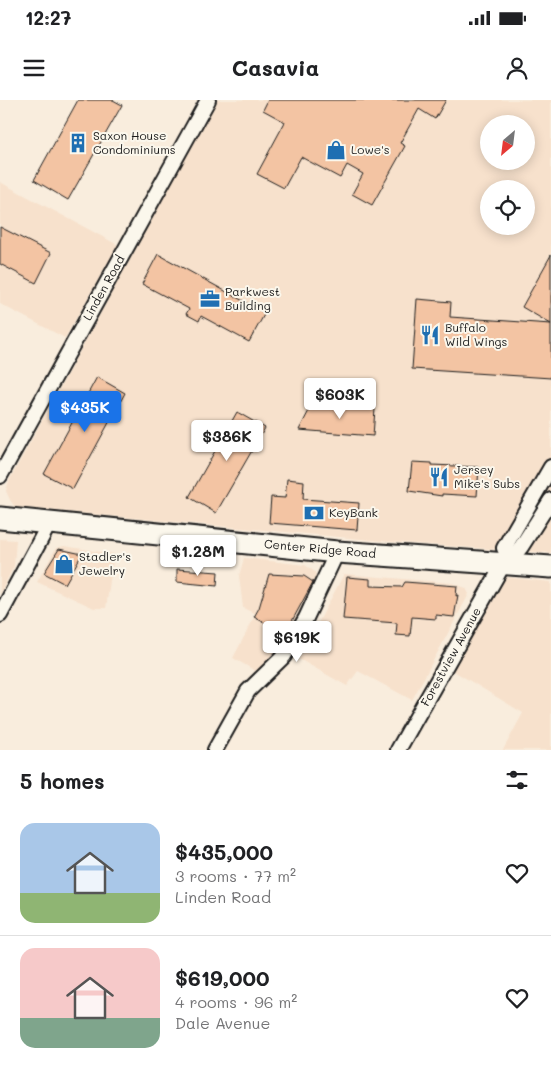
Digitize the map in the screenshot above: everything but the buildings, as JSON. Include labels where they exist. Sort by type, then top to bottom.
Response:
[{"type":"main road","name":"Center Ridge Road","points":[[0,518],[337,552],[505,560],[551,567]]},
{"type":"street","name":"Linden Road","points":[[0,476],[208,100]]},
{"type":"street","points":[[551,467],[504,548],[505,560],[516,554],[551,500]]},
{"type":"street","points":[[0,615],[49,524]]},
{"type":"street","points":[[215,750],[248,691],[284,656],[306,618],[337,552]]},
{"type":"street","name":"Forestview Avenue","points":[[398,750],[505,560]]},
{"type":"shaded area","points":[[217,100],[551,100],[551,553],[403,543],[15,507],[6,491],[9,481]]},
{"type":"shaded area","points":[[0,182],[118,245],[65,338],[0,304]]},
{"type":"shaded area","points":[[0,539],[16,540],[14,566],[0,594]]},
{"type":"shaded area","points":[[64,546],[114,554],[106,608],[94,608],[37,582],[56,548]]},
{"type":"shaded area","points":[[244,558],[305,565],[315,572],[317,580],[287,643],[261,674],[233,658],[256,614],[243,608],[239,576]]},
{"type":"shaded area","points":[[344,574],[452,583],[466,588],[469,594],[412,700],[358,671],[347,686],[299,659]]},
{"type":"shaded area","points":[[504,577],[551,582],[551,750],[503,750],[523,713],[452,670]]},
{"type":"place","name":"Saxon House Condominiums","points":[[78,143]]},
{"type":"place","name":"Lowe's","points":[[336,150]]},
{"type":"place","name":"Parkwest Building","points":[[210,299]]},
{"type":"place","name":"Buffalo Wild Wings","points":[[430,335]]},
{"type":"place","name":"Jersey Mike's Subs","points":[[439,477]]},
{"type":"place","name":"KeyBank","points":[[314,513]]},
{"type":"place","name":"Stadler's Jewelry","points":[[64,564]]}]
